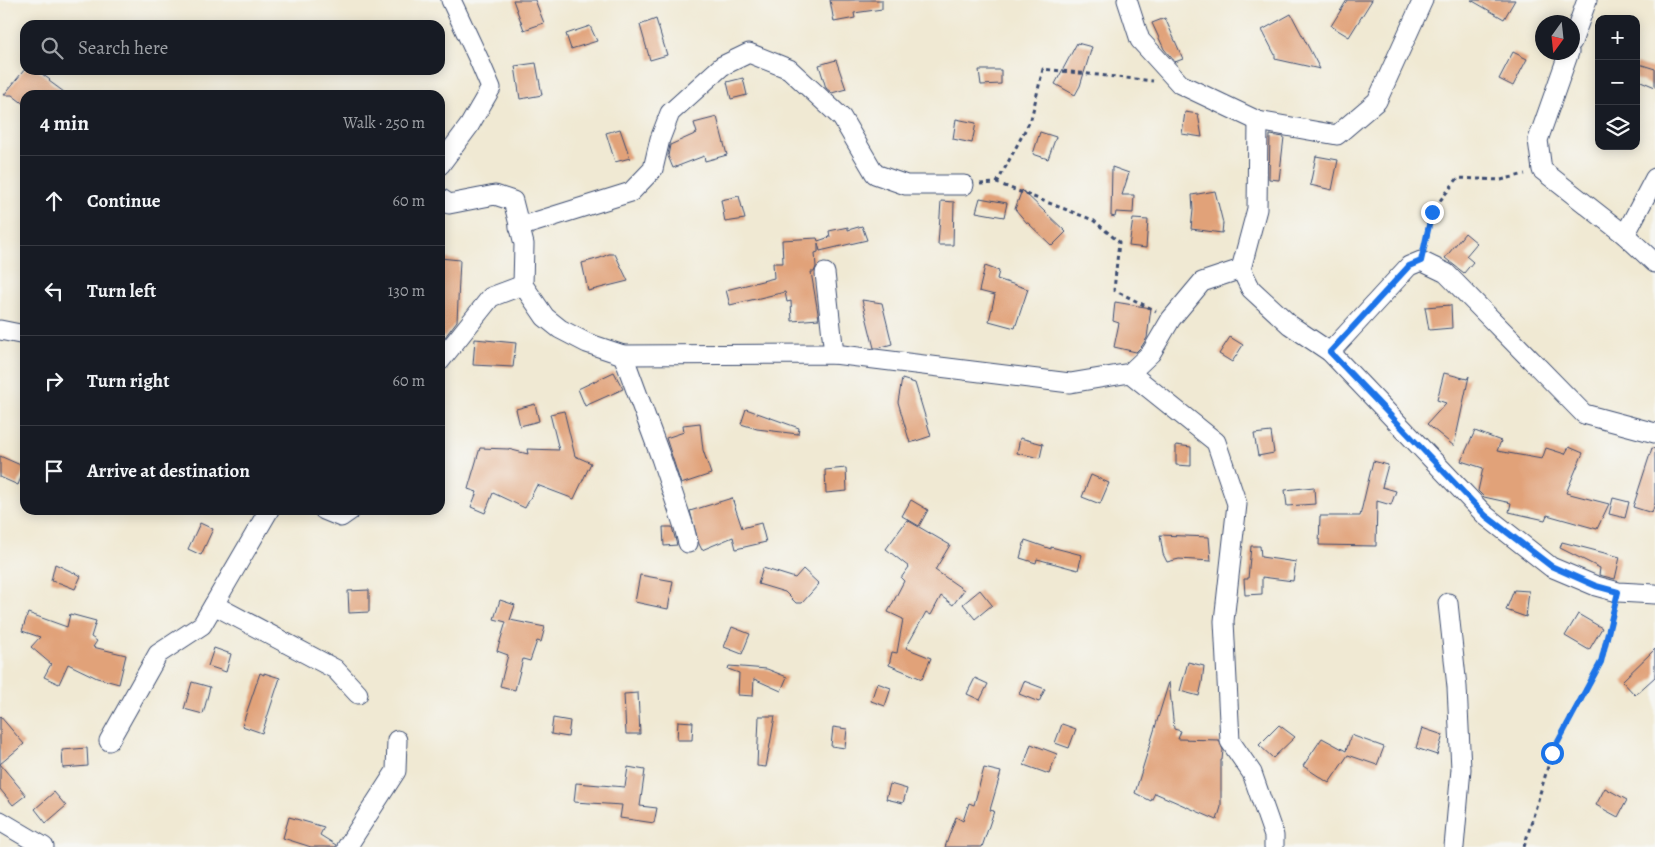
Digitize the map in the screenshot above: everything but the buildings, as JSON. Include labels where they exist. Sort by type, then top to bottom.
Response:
[{"type":"street","points":[[445,156],[469,126],[490,88],[480,60],[451,0]]},
{"type":"street","points":[[1127,0],[1140,40],[1180,84],[1258,121],[1337,135],[1376,101],[1423,0]]},
{"type":"street","points":[[1580,20],[1587,0]]},
{"type":"street","points":[[520,227],[631,192],[654,170],[660,139],[670,113],[722,66],[749,53],[789,69],[842,118],[875,174],[906,185],[964,185]]},
{"type":"street","points":[[1566,60],[1538,140],[1542,170],[1625,235],[1655,263]]},
{"type":"street","points":[[1258,121],[1257,209],[1241,269],[1252,289],[1290,325],[1330,352],[1486,516],[1551,566],[1596,586],[1618,592],[1655,594]]},
{"type":"street","points":[[1625,235],[1655,178]]},
{"type":"street","points":[[445,201],[449,204],[494,195],[513,200],[524,244],[523,285],[545,317],[560,329],[587,343],[623,355],[834,354],[1070,383],[1130,373],[1151,353],[1172,319],[1202,282],[1241,269]]},
{"type":"street","points":[[1330,352],[1409,266],[1421,261],[1446,273],[1584,414],[1655,433]]},
{"type":"street","points":[[825,273],[834,354]]},
{"type":"street","points":[[445,355],[491,297],[523,285]]},
{"type":"street","points":[[0,330],[20,334]]},
{"type":"street","points":[[623,355],[661,458],[688,543]]},
{"type":"street","points":[[1130,373],[1216,442],[1237,504],[1224,621],[1230,740],[1252,773],[1274,836],[1274,847]]},
{"type":"street","points":[[109,741],[158,654],[202,625],[266,515]]},
{"type":"street","points":[[1448,603],[1457,688],[1461,769],[1454,847]]},
{"type":"street","points":[[214,606],[335,669],[358,694]]},
{"type":"street","points":[[347,847],[396,771],[397,740]]},
{"type":"street","points":[[0,821],[44,847]]},
{"type":"path","points":[[1172,319],[1114,290],[1118,242],[1092,220],[998,183],[1032,119],[1043,69],[1180,84]]},
{"type":"path","points":[[1421,261],[1432,212],[1458,178],[1501,180],[1542,170]]},
{"type":"path","points":[[1524,847],[1552,753],[1601,662],[1618,592]]},
{"type":"route","points":[[1432,212],[1421,261],[1409,266],[1330,352],[1486,516],[1551,566],[1596,586],[1618,592],[1601,662],[1552,753]]}]
